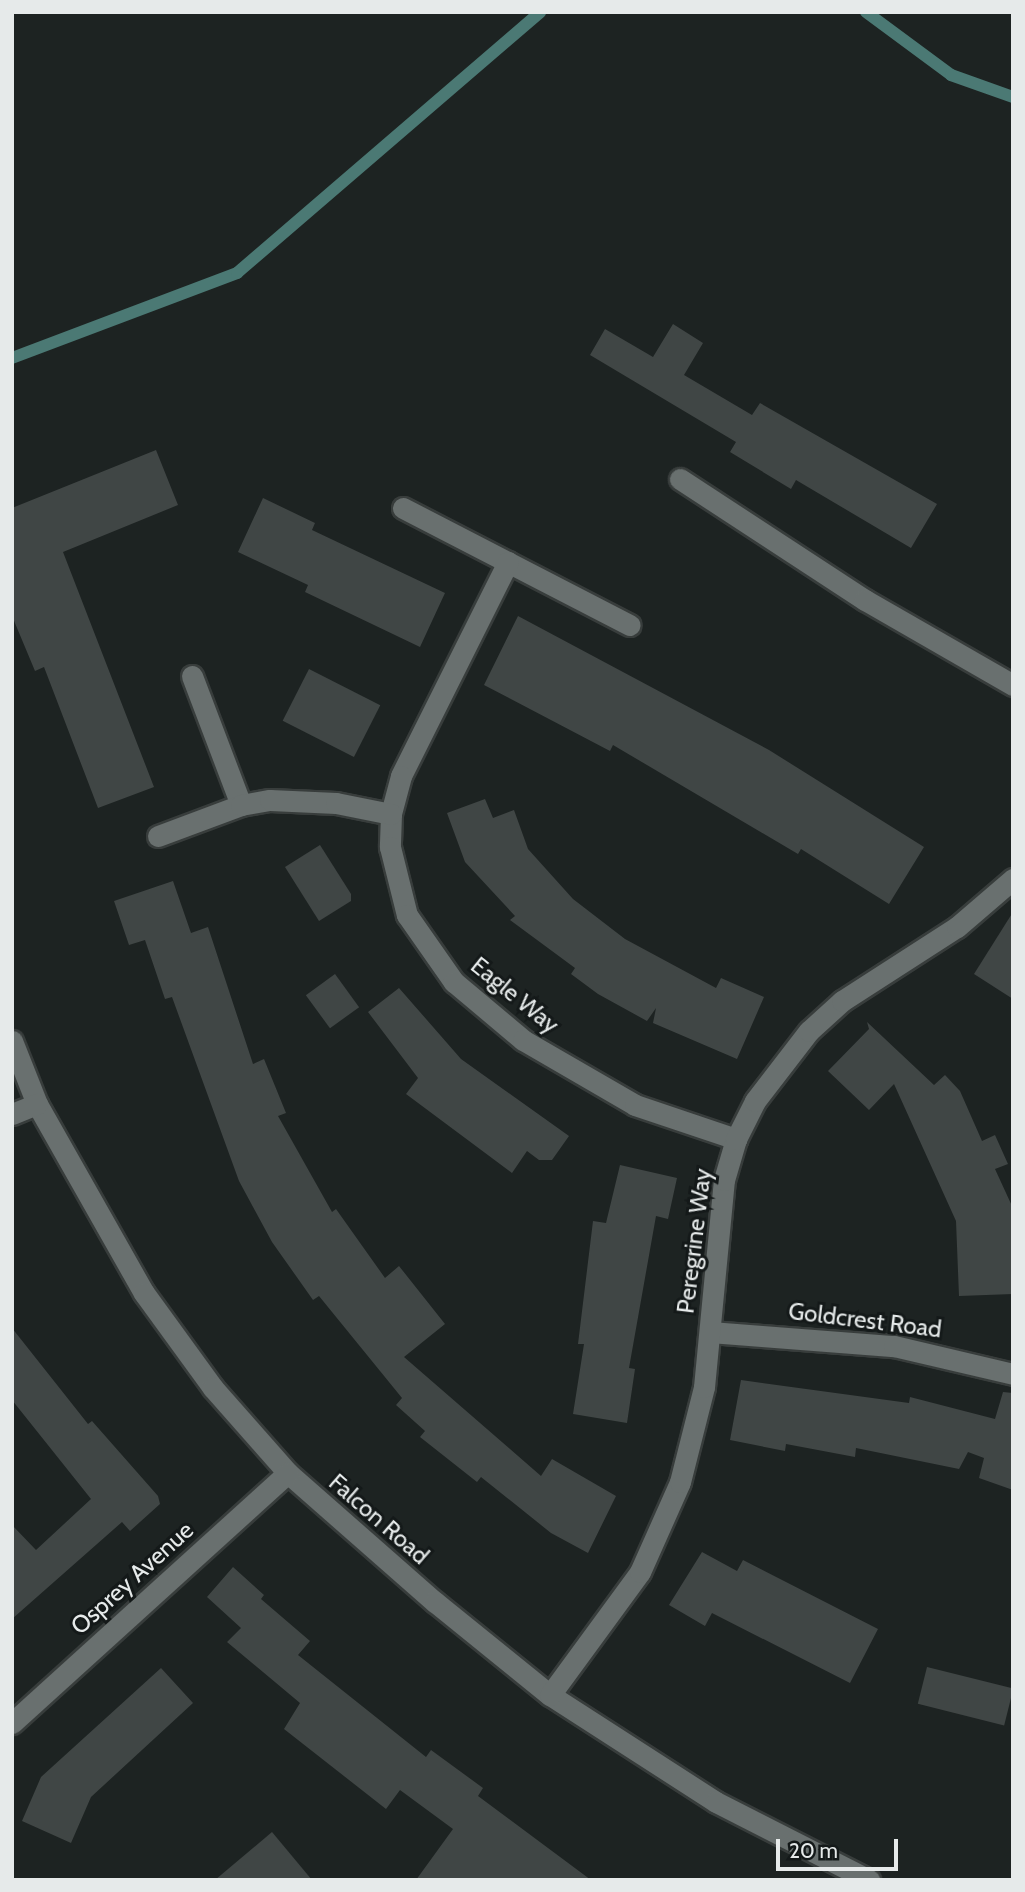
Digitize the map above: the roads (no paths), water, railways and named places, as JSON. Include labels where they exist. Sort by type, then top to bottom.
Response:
[{"type":"street","points":[[681,479],[865,600],[1013,685]]},
{"type":"street","points":[[403,508],[630,625]]},
{"type":"street","points":[[158,836],[241,805],[301,800],[391,814],[418,737],[508,562]]},
{"type":"street","points":[[192,676],[241,805]]},
{"type":"street","name":"Eagle Way","points":[[391,814],[394,880],[407,915],[447,973],[486,1012],[581,1077],[624,1100],[736,1139]]},
{"type":"street","name":"Peregrine Way","points":[[550,1695],[640,1572],[661,1530],[695,1433],[710,1332],[717,1229],[736,1139],[755,1101],[809,1031],[879,974],[957,927],[1013,879]]},
{"type":"street","name":"Falcon Road","points":[[12,1041],[37,1104],[144,1293],[213,1388],[288,1473],[435,1602],[550,1695],[659,1769],[825,1871],[869,1880]]},
{"type":"street","points":[[12,1114],[37,1104]]},
{"type":"street","name":"Goldcrest Road","points":[[710,1332],[894,1346],[1013,1374]]},
{"type":"street","name":"Osprey Avenue","points":[[12,1723],[288,1473]]},
{"type":"waterway","points":[[12,358],[237,273],[540,12]]},
{"type":"waterway","points":[[866,12],[951,75],[1013,97]]}]
